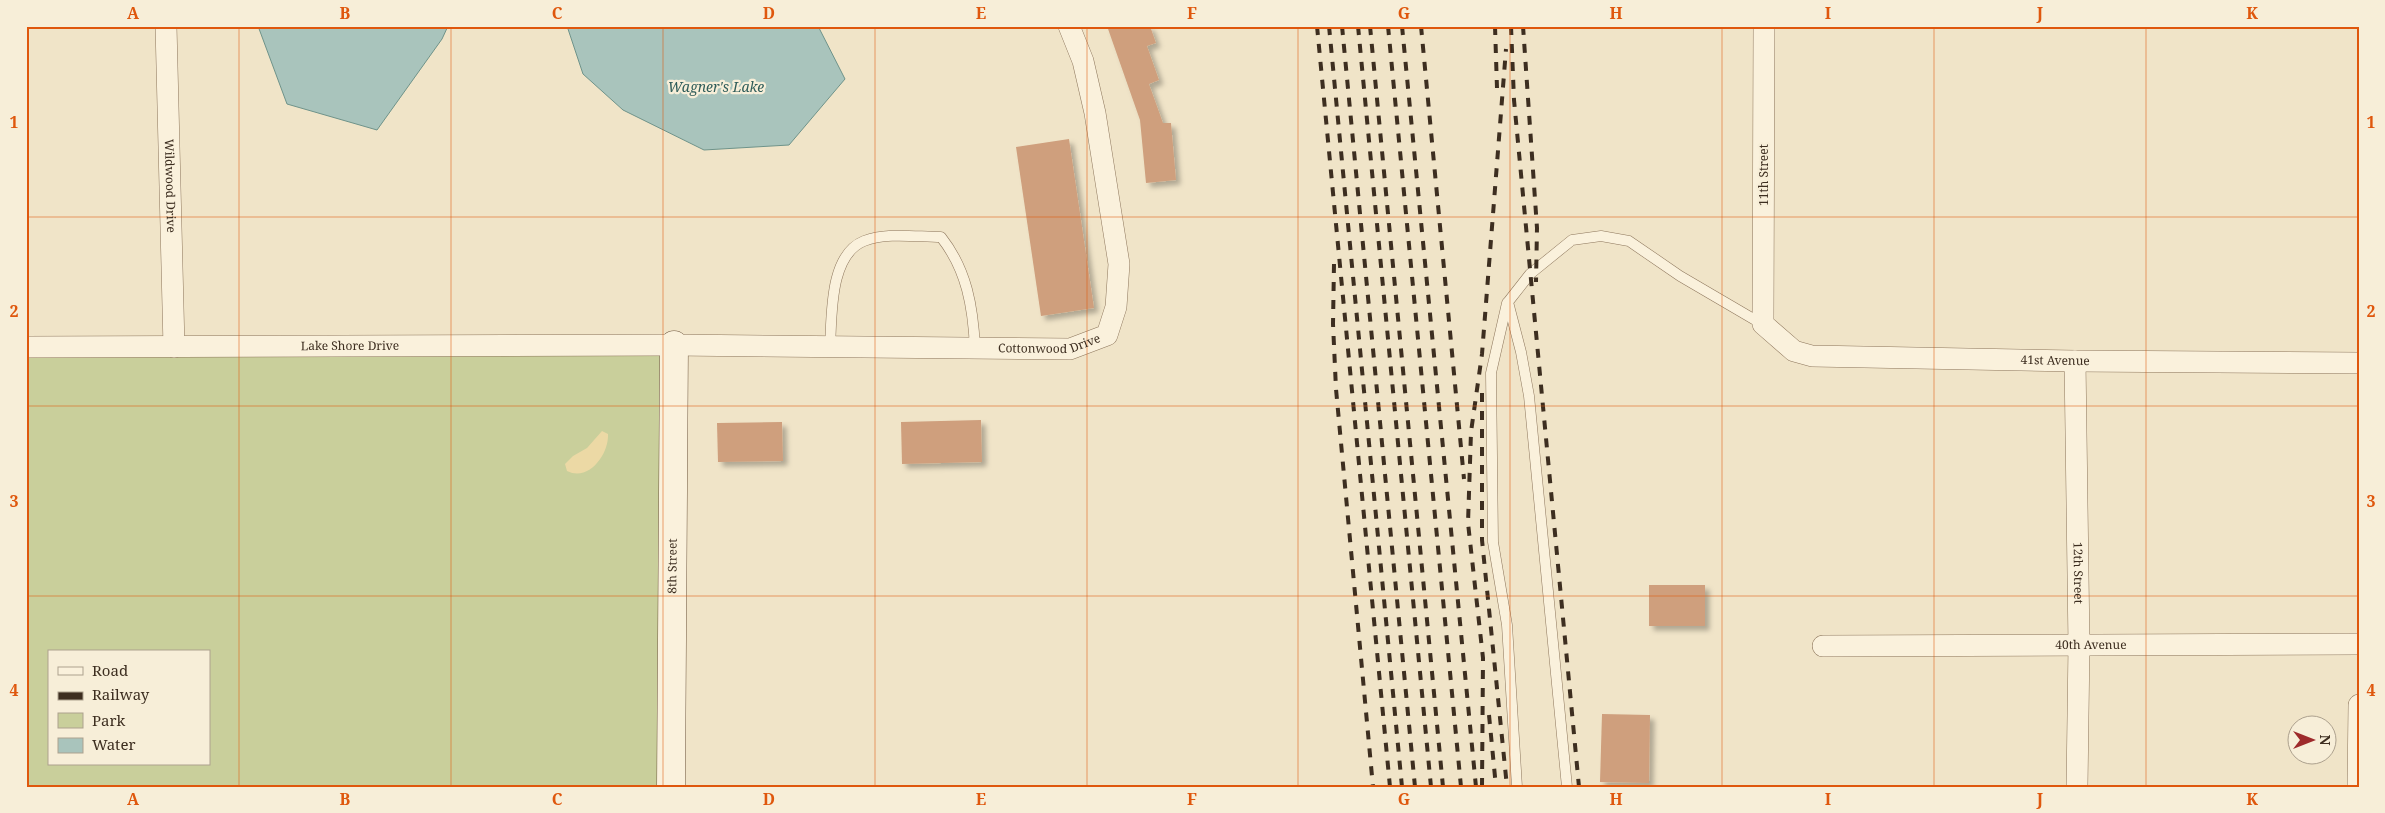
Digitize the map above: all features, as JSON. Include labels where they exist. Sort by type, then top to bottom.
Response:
[{"type":"street","name":"Wildwood Drive","points":[[166,26],[174,347]]},
{"type":"street","name":"Cottonwood Drive","points":[[674,345],[1070,349],[1107,335],[1116,307],[1120,264],[1095,113],[1083,61],[1069,26]]},
{"type":"street","name":"11th Street","points":[[1763,324],[1764,26]]},
{"type":"street","name":"41st Avenue","points":[[1763,324],[1794,351],[1812,356],[2075,361],[2359,363]]},
{"type":"street","name":"Lake Shore Drive","points":[[26,347],[674,345]]},
{"type":"street","name":"8th Street","points":[[672,787],[674,345]]},
{"type":"street","name":"12th Street","points":[[2075,361],[2079,645],[2078,787]]},
{"type":"street","name":"40th Avenue","points":[[1823,646],[2359,644]]},
{"type":"street","points":[[2358,787],[2359,705]]},
{"type":"lane","points":[[830,347],[834,290],[840,271],[849,253],[863,242],[887,236],[941,237],[952,250],[973,310],[975,348]]},
{"type":"lane","points":[[1517,787],[1507,625],[1493,532],[1490,373],[1508,302],[1530,274],[1572,240],[1601,236],[1629,241],[1680,276],[1763,324]]},
{"type":"lane","points":[[1508,302],[1522,352],[1529,396],[1567,787]]},
{"type":"green space","points":[[674,345],[671,787],[26,787],[26,347]]},
{"type":"sand","points":[[602,431],[608,434],[607,442],[605,450],[596,464],[583,473],[567,471],[565,464],[573,456],[587,448]]},
{"type":"water","points":[[258,26],[448,26],[442,39],[377,130],[287,104]]},
{"type":"water","name":"Wagner's Lake","points":[[567,26],[818,26],[845,79],[789,145],[704,150],[623,110],[583,74]]},
{"type":"building","points":[[1107,26],[1150,26],[1156,43],[1147,46],[1159,80],[1149,84],[1163,123],[1171,123],[1176,180],[1146,183],[1140,120]]},
{"type":"building","points":[[1069,139],[1094,308],[1041,316],[1016,147]]},
{"type":"building","points":[[981,420],[982,462],[902,464],[901,422]]},
{"type":"building","points":[[782,422],[783,461],[718,462],[717,423]]},
{"type":"building","points":[[1649,585],[1705,585],[1705,626],[1649,626]]},
{"type":"building","points":[[1602,714],[1650,715],[1649,783],[1600,782]]},
{"type":"railway","points":[[1317,26],[1390,787]]},
{"type":"railway","points":[[1329,26],[1402,787]]},
{"type":"railway","points":[[1342,26],[1415,787]]},
{"type":"railway","points":[[1358,26],[1431,787]]},
{"type":"railway","points":[[1370,26],[1443,787]]},
{"type":"railway","points":[[1388,26],[1461,787]]},
{"type":"railway","points":[[1402,26],[1476,787]]},
{"type":"railway","points":[[1421,26],[1464,479]]},
{"type":"railway","points":[[1495,26],[1497,88]]},
{"type":"railway","points":[[1511,26],[1514,100],[1579,787]]},
{"type":"railway","points":[[1523,26],[1537,228],[1536,282]]},
{"type":"railway","points":[[1482,787],[1483,658],[1468,523],[1471,432],[1482,354],[1506,49]]},
{"type":"railway","points":[[1334,264],[1333,324],[1336,389],[1373,787]]},
{"type":"railway","points":[[1482,393],[1482,540],[1507,787]]},
{"type":"railway","points":[[1489,715],[1496,787]]}]
